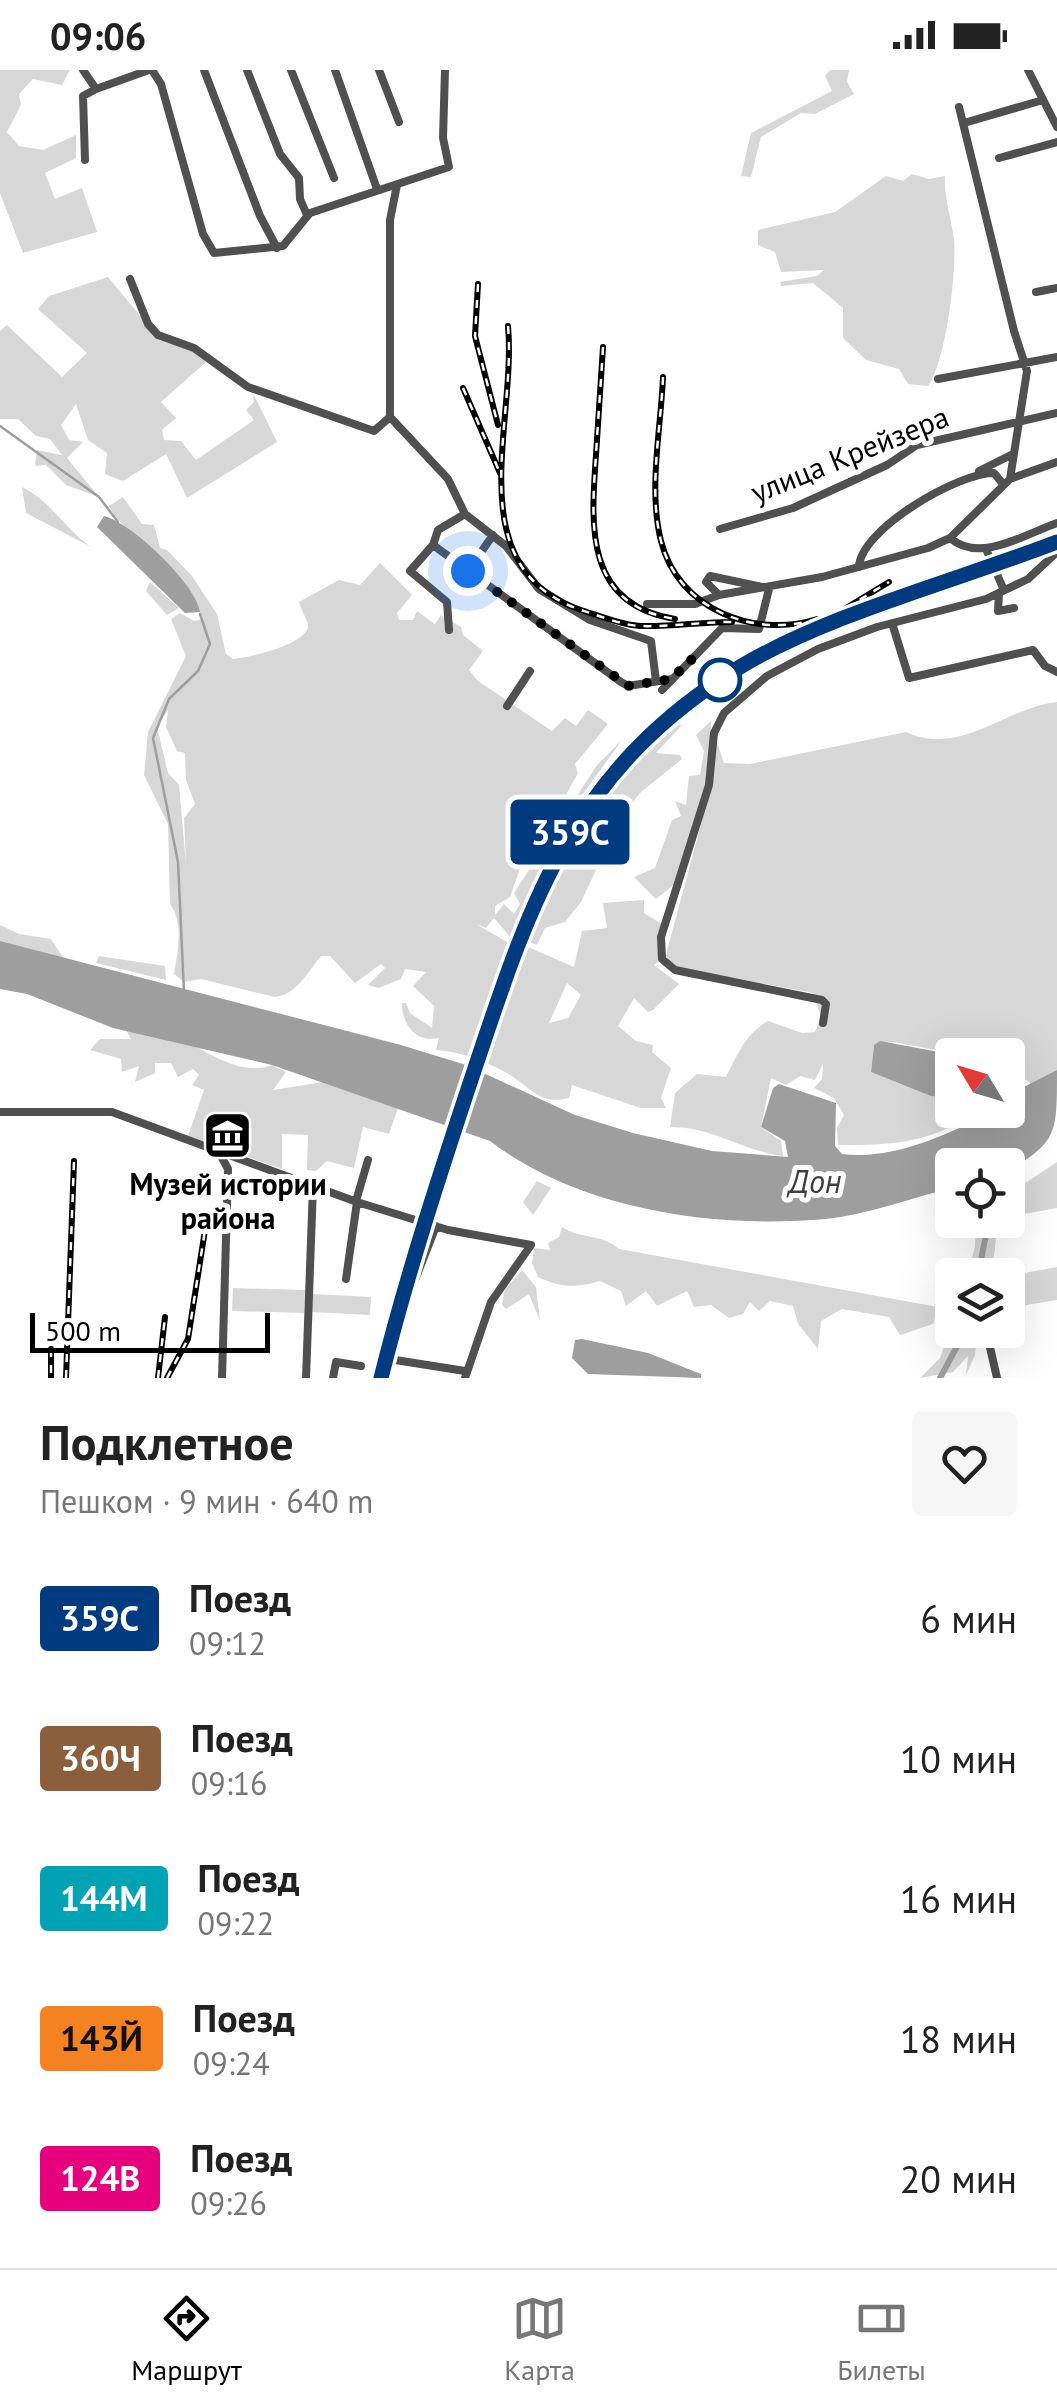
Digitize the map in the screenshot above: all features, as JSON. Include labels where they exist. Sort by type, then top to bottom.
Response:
[{"type":"street","points":[[83,70],[96,89]]},
{"type":"street","points":[[85,160],[83,96],[150,70],[161,84],[203,234],[214,253],[277,248],[289,242],[307,215],[449,168],[443,138],[445,70]]},
{"type":"street","points":[[204,70],[260,216],[277,248]]},
{"type":"street","points":[[246,70],[280,154],[299,178],[300,199],[307,215]]},
{"type":"street","points":[[291,70],[334,178]]},
{"type":"street","points":[[335,70],[378,189]]},
{"type":"street","points":[[379,70],[399,122]]},
{"type":"street","points":[[1028,70],[1057,127]]},
{"type":"street","points":[[964,123],[1043,100]]},
{"type":"street","points":[[959,107],[1001,282],[1026,362],[1006,481]]},
{"type":"street","points":[[999,158],[1057,142]]},
{"type":"street","points":[[397,185],[390,220],[390,417],[448,479],[465,514],[554,600],[590,620],[651,642],[656,681]]},
{"type":"street","points":[[130,280],[148,324],[158,336],[194,348],[248,388],[374,432],[390,417]]},
{"type":"street","points":[[1036,292],[1057,288]]},
{"type":"street","points":[[938,379],[1057,357]]},
{"type":"street","name":"улица Крейзера","points":[[720,529],[792,508],[886,465],[917,445],[1057,412]]},
{"type":"street","points":[[859,567],[860,554],[897,518],[1012,454]]},
{"type":"street","points":[[647,604],[696,604],[719,596],[769,589],[859,567],[950,538],[1006,481],[1057,462]]},
{"type":"street","points":[[975,473],[994,473],[1006,481]]},
{"type":"street","points":[[449,630],[447,602],[410,571],[433,545],[438,530],[465,514]]},
{"type":"street","points":[[950,538],[960,547],[986,549],[1057,523]]},
{"type":"street","points":[[468,571],[492,536]]},
{"type":"street","points":[[433,545],[628,686],[672,679]]},
{"type":"street","points":[[986,549],[1001,591],[998,611],[1014,608]]},
{"type":"street","points":[[823,1023],[826,1004],[822,1000],[675,970],[662,959],[661,937],[713,766],[714,733],[724,713],[752,688],[818,649],[1001,591],[1028,578],[1057,552]]},
{"type":"street","points":[[719,596],[706,582],[710,576],[769,589]]},
{"type":"street","points":[[662,690],[722,628],[759,629],[769,589]]},
{"type":"street","points":[[892,623],[909,678],[1034,650],[1044,666],[1057,672]]},
{"type":"street","points":[[507,706],[530,672]]},
{"type":"street","points":[[0,1112],[112,1112],[356,1201],[436,1226],[531,1245],[491,1302],[465,1375],[389,1359]]},
{"type":"street","points":[[216,1151],[228,1169],[222,1378]]},
{"type":"street","points":[[228,1169],[242,1160]]},
{"type":"street","points":[[346,1279],[356,1201],[368,1160]]},
{"type":"street","points":[[306,1378],[313,1186]]},
{"type":"street","points":[[385,1378],[436,1226]]},
{"type":"street","points":[[990,1348],[997,1378]]},
{"type":"street","points":[[333,1378],[336,1362],[362,1366]]},
{"type":"shaded area","points":[[0,70],[70,70],[62,85],[33,79],[19,94],[21,105],[7,132],[19,146],[43,150],[76,135],[76,158],[45,173],[55,199],[82,188],[97,232],[23,253],[0,193]]},
{"type":"shaded area","points":[[830,70],[849,70],[847,82],[854,94],[815,114],[801,113],[761,137],[751,177],[741,176],[751,133],[832,91],[825,76]]},
{"type":"shaded area","points":[[912,174],[929,179],[945,176],[954,239],[949,315],[940,357],[928,386],[908,384],[899,369],[866,360],[843,338],[843,308],[813,283],[781,286],[780,282],[817,276],[824,270],[781,272],[775,252],[758,245],[758,230],[835,212],[886,176],[903,181]]},
{"type":"shaded area","points":[[108,277],[160,340],[193,350],[206,362],[161,402],[176,418],[162,430],[164,440],[181,441],[196,460],[254,420],[246,410],[254,402],[253,393],[277,442],[187,498],[166,454],[123,481],[105,474],[107,453],[88,440],[76,404],[61,425],[69,440],[83,442],[67,458],[99,497],[66,485],[46,465],[35,466],[37,450],[62,455],[50,439],[36,436],[18,419],[0,419],[0,331],[7,325],[62,377],[87,353],[38,309],[49,296]]},
{"type":"shaded area","points":[[22,487],[42,500],[91,547],[26,513]]},
{"type":"shaded area","points":[[123,497],[142,524],[154,525],[160,548],[167,550],[192,576],[217,614],[226,654],[233,659],[276,649],[299,638],[308,625],[299,602],[339,580],[360,585],[380,563],[412,595],[397,613],[399,620],[413,620],[417,611],[435,624],[441,615],[461,627],[463,635],[483,651],[469,670],[478,681],[552,731],[565,718],[576,726],[588,710],[608,724],[575,764],[578,773],[541,840],[523,860],[510,897],[495,906],[495,915],[504,904],[514,914],[520,904],[514,893],[597,765],[622,740],[565,819],[512,939],[494,918],[486,928],[476,924],[512,945],[491,1005],[484,1006],[487,1015],[498,1020],[502,1010],[497,1008],[521,944],[574,967],[582,931],[607,928],[603,903],[644,900],[644,913],[665,926],[662,959],[654,965],[679,984],[648,1012],[634,998],[618,1026],[636,1041],[653,1045],[652,1052],[671,1068],[661,1098],[666,1108],[641,1108],[572,1085],[569,1098],[549,1099],[488,1064],[436,1050],[439,1038],[417,1035],[403,1011],[402,1003],[406,1003],[410,1013],[432,1028],[434,1006],[413,986],[426,972],[405,969],[401,979],[379,988],[368,985],[385,968],[381,964],[355,983],[330,956],[321,956],[296,987],[275,997],[201,979],[184,982],[174,974],[178,929],[170,904],[168,824],[144,775],[148,732],[186,656],[171,619],[180,613],[194,621],[203,619],[173,570],[125,527],[109,506]],"holes":[[[168,710],[166,727],[177,751],[185,753],[186,780],[195,804],[184,818],[186,864],[179,785],[168,773],[157,727]],[[567,983],[581,995],[568,1018],[549,1023]]]},
{"type":"shaded area","points":[[150,582],[179,608],[167,615],[146,591]]},
{"type":"shaded area","points":[[1057,702],[1057,1070],[1032,1085],[1025,1081],[1025,1038],[935,1038],[935,1050],[893,1042],[874,1045],[871,1072],[935,1096],[935,1128],[949,1128],[911,1140],[838,1145],[837,1128],[844,1115],[834,1098],[814,1088],[822,1079],[823,1064],[815,1080],[800,1076],[786,1085],[771,1078],[761,1127],[781,1141],[783,1156],[700,1131],[670,1127],[675,1093],[697,1074],[726,1077],[743,1045],[760,1026],[768,1021],[802,1033],[815,1032],[821,1017],[813,993],[671,966],[665,958],[714,776],[716,739],[724,763],[750,764],[906,732],[946,739]]},
{"type":"shaded area","points":[[711,721],[710,782],[675,884],[656,899],[634,877],[655,868],[672,820],[681,816],[675,801],[686,805],[689,776],[700,775],[704,751],[696,735]]},
{"type":"shaded area","points":[[682,725],[656,753],[680,755],[682,759],[641,792],[622,815],[581,902],[565,922],[545,928],[537,945],[524,940],[553,880],[588,823],[630,771]]},
{"type":"shaded area","points":[[0,925],[19,934],[51,939],[64,959],[0,941]]},
{"type":"shaded area","points":[[99,956],[165,966],[166,980],[96,963]]},
{"type":"shaded area","points":[[126,1030],[181,1041],[243,1067],[272,1065],[286,1072],[273,1090],[323,1082],[398,1108],[389,1134],[363,1127],[354,1168],[327,1161],[316,1171],[307,1170],[308,1135],[282,1134],[282,1169],[188,1136],[204,1090],[192,1085],[199,1075],[193,1069],[178,1077],[171,1063],[155,1063],[155,1073],[135,1082],[139,1066],[122,1072],[121,1059],[90,1050],[100,1039],[131,1039]]},
{"type":"shaded area","points":[[1057,1162],[1057,1208],[1025,1214],[1025,1183]]},
{"type":"shaded area","points":[[537,1181],[551,1188],[533,1215],[523,1202]]},
{"type":"shaded area","points":[[562,1227],[619,1249],[935,1306],[935,1317],[933,1324],[900,1335],[889,1317],[842,1309],[821,1321],[818,1349],[798,1324],[793,1306],[770,1301],[759,1311],[750,1302],[743,1314],[729,1318],[711,1305],[694,1307],[687,1291],[657,1306],[646,1291],[626,1306],[621,1291],[600,1281],[569,1286],[538,1277],[532,1263],[534,1248],[550,1250],[548,1243],[559,1237]]},
{"type":"shaded area","points":[[975,1238],[996,1238],[994,1258],[972,1258]]},
{"type":"shaded area","points":[[1057,1267],[1057,1300],[1025,1305],[1025,1273]]},
{"type":"shaded area","points":[[522,1270],[536,1287],[540,1321],[529,1294],[506,1309],[502,1305],[505,1289]]},
{"type":"shaded area","points":[[233,1288],[305,1290],[304,1313],[232,1311]]},
{"type":"shaded area","points":[[313,1294],[371,1297],[370,1315],[312,1312]]},
{"type":"shaded area","points":[[944,1348],[976,1348],[966,1375],[968,1356],[953,1372],[920,1378],[940,1358]]},
{"type":"water","points":[[104,516],[130,530],[161,556],[187,586],[200,612],[185,613],[97,527]]},
{"type":"water","name":"Дон","points":[[0,941],[401,1045],[466,1065],[575,1115],[712,1151],[788,1157],[785,1141],[761,1127],[773,1088],[779,1084],[836,1103],[835,1146],[842,1154],[900,1149],[960,1128],[1025,1128],[1025,1086],[1057,1070],[1056,1110],[1051,1134],[1025,1160],[1025,1148],[935,1148],[935,1193],[826,1219],[739,1221],[695,1217],[650,1210],[565,1184],[490,1141],[272,1065],[113,1028],[27,994],[0,989]]},
{"type":"water","points":[[880,1041],[935,1051],[935,1096],[871,1072],[874,1045]]},
{"type":"water","points":[[575,1340],[648,1353],[701,1374],[701,1378],[588,1374],[572,1358]]},
{"type":"waterway","points":[[0,426],[99,497],[118,522]]},
{"type":"waterway","points":[[184,992],[178,862],[153,738],[169,699],[198,671],[210,644],[200,614]]},
{"type":"waterway","points":[[981,1258],[985,1238]]},
{"type":"waterway","points":[[940,1378],[956,1348]]},
{"type":"railway","points":[[478,284],[475,336],[498,425]]},
{"type":"railway","points":[[508,326],[501,489],[506,527],[519,561],[543,589],[581,610],[618,622],[651,626],[732,622]]},
{"type":"railway","points":[[603,347],[593,508],[600,558],[609,579],[624,597],[645,611],[675,619]]},
{"type":"railway","points":[[663,377],[656,501],[661,541],[670,565],[701,601],[722,613],[768,625],[817,619]]},
{"type":"railway","points":[[463,388],[500,473]]},
{"type":"railway","points":[[381,1378],[425,1223],[528,912],[565,840],[606,782],[678,710],[769,652],[1057,543]]},
{"type":"railway","points":[[846,608],[889,582]]},
{"type":"railway","points":[[66,1378],[74,1161]]},
{"type":"railway","points":[[167,1378],[188,1339],[205,1230]]},
{"type":"railway","points":[[158,1378],[165,1317]]},
{"type":"railway","points":[[51,1349],[51,1378]]},
{"type":"train","name":"359С","points":[[381,1378],[425,1223],[528,912],[565,840],[606,782],[678,710],[769,652],[818,630],[1057,542]]},
{"type":"place","name":"Музей истории района","points":[[228,1136]]},
{"type":"route","points":[[468,571],[628,686],[652,680],[666,682],[690,659],[720,680]]}]
